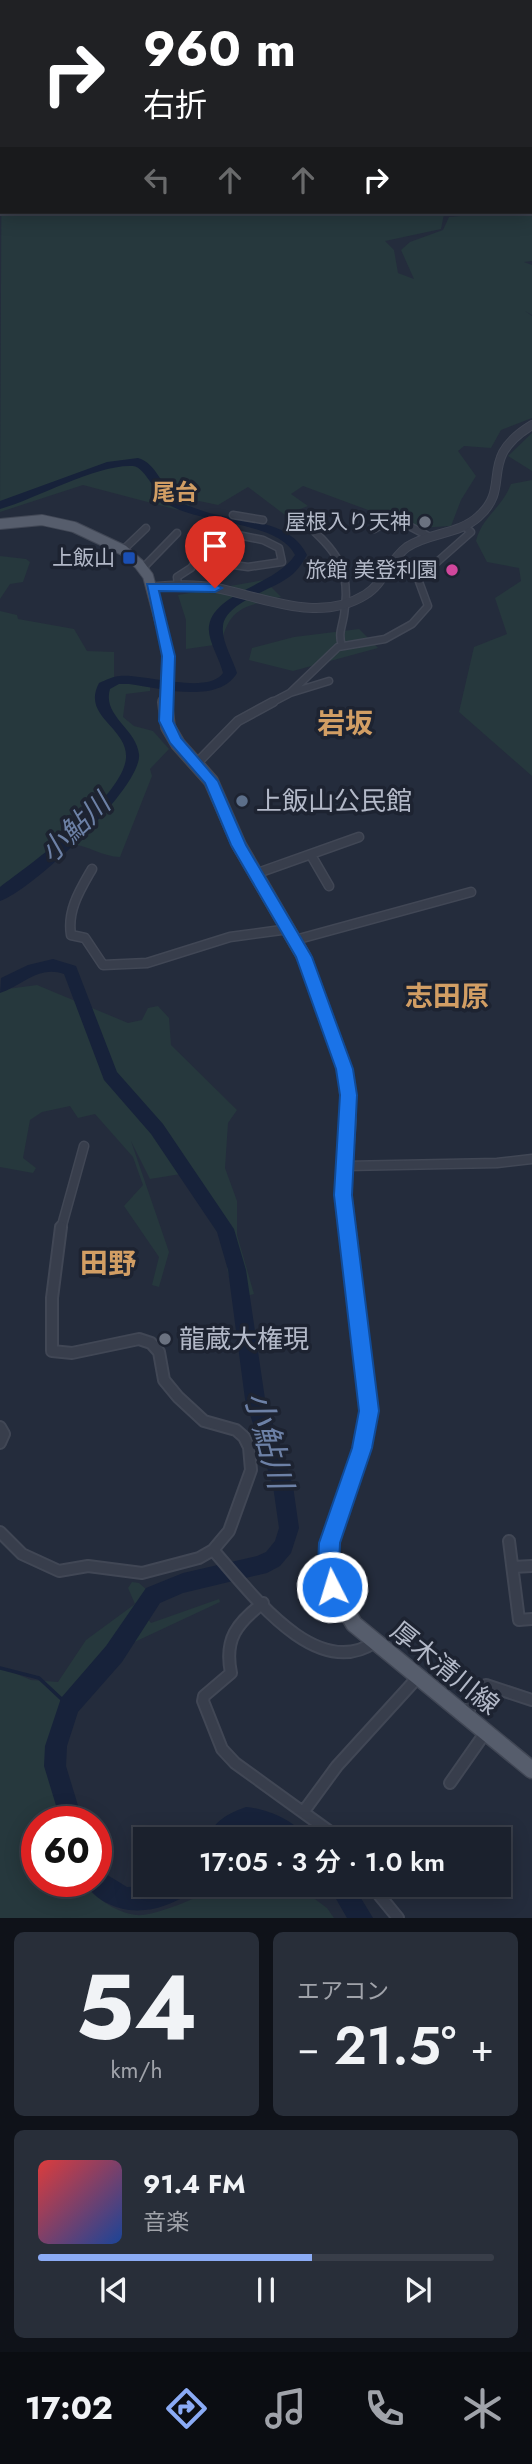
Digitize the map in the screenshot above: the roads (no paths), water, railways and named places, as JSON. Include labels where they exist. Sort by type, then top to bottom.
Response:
[{"type":"main road","points":[[0,524],[33,520],[60,523],[123,550],[141,566]]},
{"type":"main road","name":"厚木清川線","points":[[141,566],[152,587],[167,645],[168,677],[165,696],[168,727],[178,744],[197,763],[215,789],[239,845],[292,935],[312,978],[345,1069],[349,1120],[343,1195],[369,1411],[362,1448],[330,1543],[328,1566],[332,1587],[354,1625],[532,1770]]},
{"type":"street","points":[[169,580],[305,609],[346,604],[371,591],[398,554],[430,537],[464,526],[482,515],[493,499],[501,449],[514,435],[532,425]]},
{"type":"street","points":[[233,515],[263,520]]},
{"type":"street","points":[[152,587],[177,581],[200,557],[248,567],[282,562],[279,548],[272,543],[235,533],[244,517]]},
{"type":"street","points":[[374,529],[394,518],[430,537]]},
{"type":"street","points":[[303,521],[333,548],[348,583],[338,634],[342,646]]},
{"type":"street","points":[[290,693],[338,647],[385,639],[424,613],[427,599],[418,579],[471,532],[464,526]]},
{"type":"street","points":[[123,550],[146,528]]},
{"type":"street","points":[[141,566],[149,565],[177,533]]},
{"type":"street","points":[[197,763],[245,715],[290,693],[329,681]]},
{"type":"street","points":[[255,874],[359,837]]},
{"type":"street","points":[[311,855],[329,886]]},
{"type":"street","points":[[92,869],[69,914],[69,927],[71,935],[85,938],[103,965],[147,963],[230,937],[292,935],[471,892]]},
{"type":"street","points":[[0,1532],[22,1554],[60,1571],[88,1566],[142,1573],[216,1553],[229,1531],[251,1470],[249,1447],[244,1437],[236,1430],[204,1420],[178,1397],[164,1380],[159,1352],[152,1343],[139,1339],[72,1353],[52,1351],[48,1305],[66,1194],[84,1146]]},
{"type":"street","points":[[345,1166],[497,1163],[532,1159]]},
{"type":"street","points":[[0,1427],[4,1434],[0,1443]]},
{"type":"street","points":[[509,1541],[519,1619],[532,1619]]},
{"type":"street","points":[[216,1553],[262,1602],[307,1644],[324,1651],[356,1653],[375,1642]]},
{"type":"street","points":[[513,1567],[532,1566]]},
{"type":"street","points":[[262,1602],[231,1632],[226,1653],[231,1674],[204,1696],[203,1701],[222,1749],[235,1763],[325,1827]]},
{"type":"street","points":[[304,1811],[337,1766],[418,1677]]},
{"type":"street","points":[[466,1716],[476,1695],[486,1685],[532,1700]]},
{"type":"street","points":[[450,1783],[485,1732]]},
{"type":"street","points":[[381,1897],[398,1918]]},
{"type":"waterway","name":"小鮎川","points":[[0,505],[111,464],[138,462],[146,466],[157,485],[174,503],[200,514],[279,532],[295,543],[301,555],[294,567],[283,576],[230,605],[221,615],[216,630],[230,673],[222,683],[201,688],[117,680],[104,686],[101,695],[104,710],[130,741],[133,758],[125,779],[108,802],[85,825],[0,895]]},
{"type":"waterway","name":"小鮎川","points":[[0,987],[24,972],[44,966],[62,966],[70,970],[110,1075],[157,1129],[225,1229],[237,1270],[255,1399],[283,1486],[289,1528],[284,1546],[273,1559],[260,1566],[183,1583],[153,1595],[114,1654],[69,1706],[56,1746],[55,1766],[67,1806]]},
{"type":"waterway","points":[[0,1668],[39,1678],[69,1706]]},
{"type":"waterway","name":"小鮎川","points":[[230,1827],[246,1819],[254,1819],[272,1827]]},
{"type":"waterway","name":"小鮎川","points":[[112,1893],[127,1899],[157,1897]]},
{"type":"waterway","name":"小鮎川","points":[[348,1897],[361,1918]]},
{"type":"place","name":"屋根入り天神","points":[[425,522]]},
{"type":"place","name":"上飯山","points":[[129,558]]},
{"type":"place","name":"旅館 美登利園","points":[[452,570]]},
{"type":"place","name":"上飯山公民館","points":[[242,801]]},
{"type":"place","name":"龍蔵大権現","points":[[165,1339]]},
{"type":"district","name":"尾台","points":[[175,492]]},
{"type":"district","name":"岩坂","points":[[345,723]]},
{"type":"district","name":"志田原","points":[[447,996]]},
{"type":"district","name":"田野","points":[[108,1263]]}]
